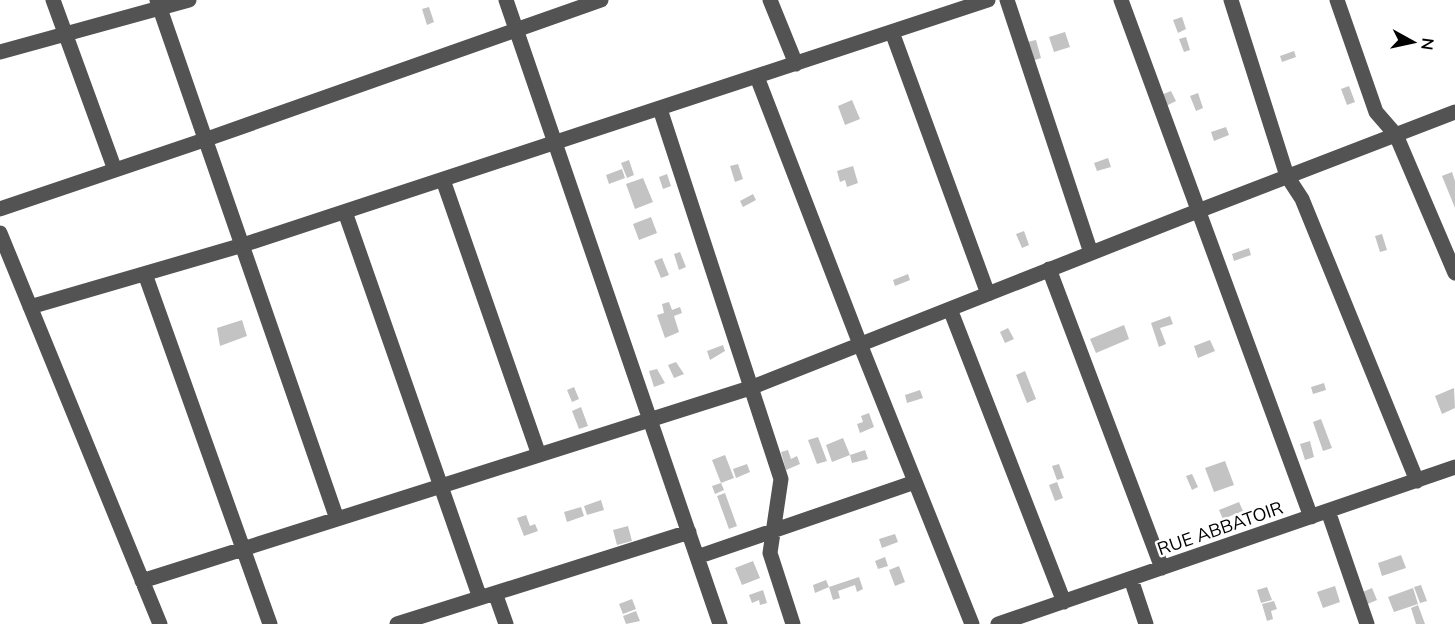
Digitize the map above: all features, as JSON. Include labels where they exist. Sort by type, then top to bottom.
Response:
[{"type":"street","points":[[53,0],[115,170]]},
{"type":"street","points":[[0,52],[66,35],[159,5],[189,0]]},
{"type":"street","points":[[506,0],[720,624]]},
{"type":"street","points":[[0,209],[207,139],[601,0]]},
{"type":"street","points":[[771,0],[796,64]]},
{"type":"street","points":[[30,307],[243,245],[988,0]]},
{"type":"street","points":[[1007,0],[1091,253]]},
{"type":"street","points":[[1121,0],[1311,517]]},
{"type":"street","points":[[1231,0],[1287,176],[1302,199],[1417,480]]},
{"type":"street","points":[[1337,0],[1376,112],[1396,135],[1455,273]]},
{"type":"street","points":[[159,5],[337,519]]},
{"type":"street","points":[[892,32],[988,294]]},
{"type":"street","points":[[757,76],[860,344],[972,624]]},
{"type":"street","points":[[660,109],[781,478],[770,553],[794,624]]},
{"type":"street","points":[[142,580],[750,388],[1198,210],[1455,112]]},
{"type":"street","points":[[443,180],[539,455]]},
{"type":"street","points":[[345,212],[480,598]]},
{"type":"street","points":[[0,233],[160,624]]},
{"type":"street","points":[[1049,269],[1162,568]]},
{"type":"street","points":[[145,274],[270,624]]},
{"type":"street","points":[[951,309],[1064,602]]},
{"type":"street","name":"RUE ABBATOIR","points":[[998,624],[1020,620],[1064,602],[1455,467]]},
{"type":"street","points":[[697,557],[915,482]]},
{"type":"street","points":[[1328,511],[1367,624]]},
{"type":"street","points":[[397,624],[688,532]]},
{"type":"street","points":[[1131,579],[1146,624]]},
{"type":"street","points":[[495,593],[506,624]]},
{"type":"building","points":[[429,7],[434,22],[427,25],[422,9]]},
{"type":"building","points":[[1182,17],[1186,29],[1178,33],[1173,20]]},
{"type":"building","points":[[1065,32],[1070,47],[1054,52],[1049,37]]},
{"type":"building","points":[[1186,37],[1190,50],[1184,52],[1179,39]]},
{"type":"building","points":[[1036,40],[1041,58],[1032,61],[1027,42]]},
{"type":"building","points":[[1294,51],[1296,57],[1282,62],[1280,56]]},
{"type":"building","points":[[1349,86],[1355,102],[1347,105],[1341,89]]},
{"type":"building","points":[[1171,91],[1176,101],[1166,106],[1161,95]]},
{"type":"building","points":[[1198,93],[1203,108],[1196,111],[1190,96]]},
{"type":"building","points":[[852,100],[860,119],[845,125],[838,106]]},
{"type":"building","points":[[1226,127],[1229,135],[1214,141],[1211,132]]},
{"type":"building","points":[[1108,158],[1111,167],[1097,171],[1094,163]]},
{"type":"building","points":[[629,160],[634,175],[627,178],[621,163]]},
{"type":"building","points":[[738,164],[743,179],[735,182],[730,166]]},
{"type":"building","points":[[853,166],[858,183],[847,187],[845,180],[840,182],[837,171]]},
{"type":"building","points":[[622,169],[625,178],[609,184],[606,175]]},
{"type":"building","points":[[1452,172],[1455,181],[1455,208],[1442,176]]},
{"type":"building","points":[[667,174],[671,186],[663,189],[659,177]]},
{"type":"building","points":[[643,178],[653,202],[635,209],[626,184]]},
{"type":"building","points":[[753,194],[756,200],[743,207],[740,201]]},
{"type":"building","points":[[651,217],[657,233],[639,240],[633,224]]},
{"type":"building","points":[[1024,231],[1029,245],[1022,248],[1016,234]]},
{"type":"building","points":[[1382,234],[1387,250],[1380,252],[1375,236]]},
{"type":"building","points":[[1249,248],[1251,255],[1234,261],[1232,254]]},
{"type":"building","points":[[680,252],[686,267],[679,270],[674,254]]},
{"type":"building","points":[[662,258],[669,275],[661,278],[654,261]]},
{"type":"building","points":[[908,274],[910,280],[895,286],[893,280]]},
{"type":"building","points":[[669,302],[672,310],[680,307],[682,313],[674,316],[679,332],[665,338],[657,315],[664,313],[662,304]]},
{"type":"building","points":[[1170,316],[1173,324],[1160,328],[1166,344],[1159,347],[1151,323]]},
{"type":"building","points":[[242,320],[247,336],[220,346],[217,328]]},
{"type":"building","points":[[1124,325],[1129,339],[1096,353],[1090,339]]},
{"type":"building","points":[[1008,328],[1014,339],[1005,343],[1000,332]]},
{"type":"building","points":[[1210,340],[1215,351],[1198,358],[1194,346]]},
{"type":"building","points":[[723,345],[725,351],[710,360],[707,351]]},
{"type":"building","points":[[676,362],[684,374],[674,378],[668,365]]},
{"type":"building","points":[[657,369],[665,383],[654,387],[649,371]]},
{"type":"building","points":[[1025,371],[1036,399],[1027,403],[1016,375]]},
{"type":"building","points":[[1324,383],[1326,390],[1313,394],[1311,387]]},
{"type":"building","points":[[574,387],[579,399],[572,402],[567,390]]},
{"type":"building","points":[[1454,388],[1455,408],[1442,414],[1435,396]]},
{"type":"building","points":[[920,390],[923,398],[907,403],[905,395]]},
{"type":"building","points":[[581,407],[588,426],[579,429],[572,411]]},
{"type":"building","points":[[869,413],[874,427],[860,433],[857,424],[863,422],[861,416]]},
{"type":"building","points":[[1321,419],[1332,448],[1323,451],[1313,422]]},
{"type":"building","points":[[818,437],[827,461],[817,464],[808,440]]},
{"type":"building","points":[[843,438],[850,455],[832,462],[826,445]]},
{"type":"building","points":[[1310,441],[1314,457],[1305,460],[1300,444]]},
{"type":"building","points":[[788,450],[791,459],[797,456],[800,464],[786,470],[781,452]]},
{"type":"building","points":[[865,450],[868,459],[852,463],[850,455]]},
{"type":"building","points":[[725,455],[734,478],[721,483],[712,460]]},
{"type":"building","points":[[1225,461],[1234,485],[1214,492],[1205,468]]},
{"type":"building","points":[[747,464],[750,472],[736,478],[733,469]]},
{"type":"building","points":[[1059,464],[1064,478],[1057,480],[1052,466]]},
{"type":"building","points":[[1192,474],[1198,487],[1192,490],[1186,476]]},
{"type":"building","points":[[1057,482],[1063,498],[1055,501],[1049,485]]},
{"type":"building","points":[[721,483],[724,490],[715,494],[712,486]]},
{"type":"building","points":[[725,493],[737,526],[729,529],[717,496]]},
{"type":"building","points":[[601,500],[604,510],[587,515],[584,506]]},
{"type":"building","points":[[1239,502],[1243,511],[1223,519],[1219,510]]},
{"type":"building","points":[[581,507],[584,516],[567,522],[564,512]]},
{"type":"building","points":[[526,515],[530,526],[535,524],[538,531],[524,536],[517,518]]},
{"type":"building","points":[[628,526],[632,541],[617,545],[613,530]]},
{"type":"building","points":[[895,534],[898,542],[882,548],[879,539]]},
{"type":"building","points":[[1401,555],[1406,568],[1382,576],[1378,563]]},
{"type":"building","points":[[885,557],[888,566],[878,569],[875,561]]},
{"type":"building","points":[[753,561],[760,578],[742,585],[735,568]]},
{"type":"building","points":[[899,566],[905,582],[895,586],[889,570]]},
{"type":"building","points":[[859,577],[863,589],[857,592],[855,585],[838,591],[840,598],[833,600],[829,587]]},
{"type":"building","points":[[826,580],[829,587],[815,593],[813,585]]},
{"type":"building","points":[[1421,585],[1427,601],[1420,603],[1414,587]]},
{"type":"building","points":[[1335,586],[1340,602],[1323,608],[1317,592]]},
{"type":"building","points":[[1267,587],[1272,600],[1261,603],[1257,590]]},
{"type":"building","points":[[1372,588],[1377,600],[1363,606],[1358,594]]},
{"type":"building","points":[[1413,588],[1418,604],[1394,612],[1388,597]]},
{"type":"building","points":[[763,590],[767,603],[760,605],[759,600],[752,603],[749,595]]},
{"type":"building","points":[[632,599],[636,609],[623,614],[619,604]]},
{"type":"building","points":[[1274,601],[1277,609],[1271,611],[1273,619],[1267,621],[1262,604]]},
{"type":"building","points":[[1418,605],[1425,624],[1416,624],[1411,608]]},
{"type":"building","points":[[636,611],[640,621],[626,624],[623,616]]}]
